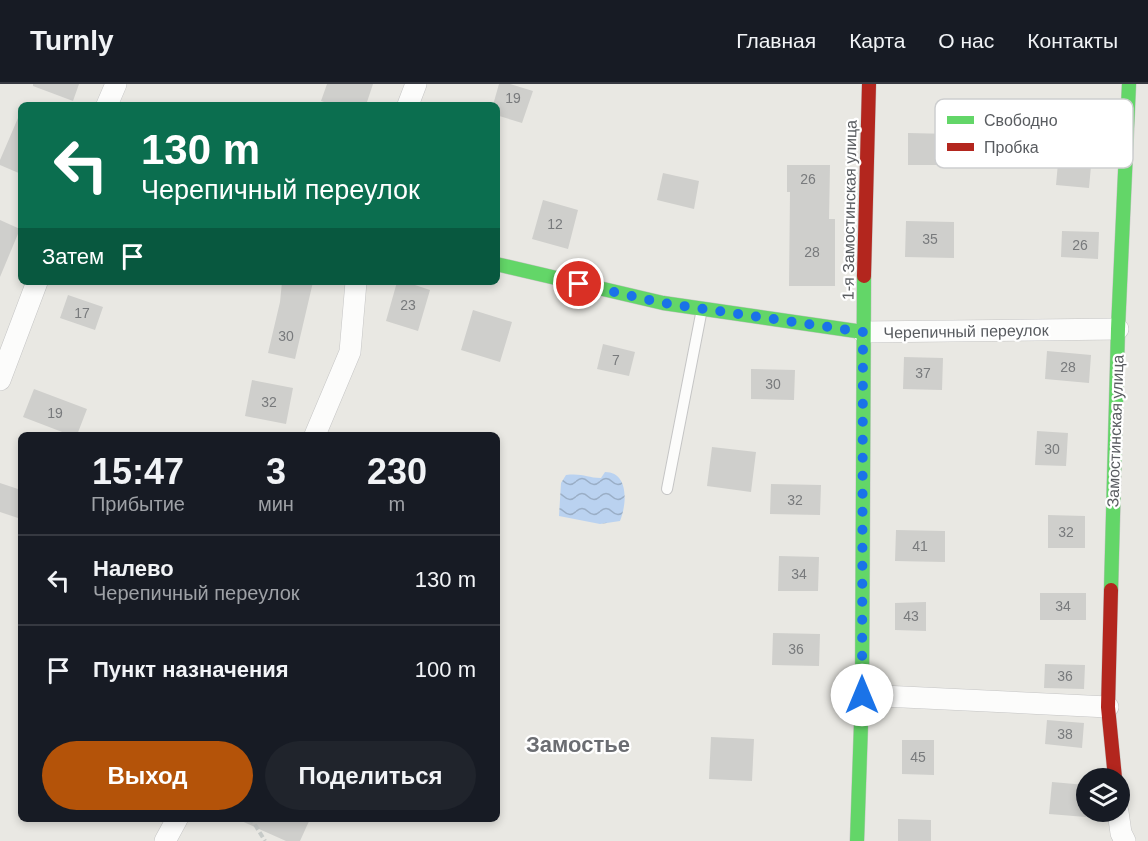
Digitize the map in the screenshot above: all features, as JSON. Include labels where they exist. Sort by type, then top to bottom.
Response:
[{"type":"street","points":[[108,102],[116,84]]},
{"type":"street","points":[[409,102],[416,84]]},
{"type":"street","name":"1-я Замостинская улица","points":[[857,841],[862,695],[863,332],[869,84]]},
{"type":"street","name":"Замостинская улица","points":[[1129,99],[1130,84]]},
{"type":"street","name":"Замостинская улица","points":[[1114,768],[1108,707],[1118,329],[1126,168]]},
{"type":"street","name":"Черепичный переулок","points":[[500,265],[663,303],[863,332],[1118,329]]},
{"type":"street","points":[[0,380],[37,285]]},
{"type":"street","points":[[316,432],[350,352],[356,285]]},
{"type":"street","points":[[862,695],[1108,707]]},
{"type":"street","points":[[165,841],[175,822]]},
{"type":"street","points":[[1119,822],[1120,833],[1125,841]]},
{"type":"lane","points":[[667,489],[702,309]]},
{"type":"path","points":[[252,822],[265,841]]},
{"type":"water","points":[[605,472],[613,473],[622,483],[625,498],[620,521],[600,524],[559,516],[561,483],[566,475],[601,478]]},
{"type":"building","points":[[33,84],[79,84],[73,101],[33,86]]},
{"type":"building","points":[[327,84],[373,84],[367,102],[321,101]]},
{"type":"building","points":[[499,84],[510,84],[533,91],[522,123],[500,116],[500,102],[494,102]]},
{"type":"building","points":[[18,118],[18,173],[0,165]]},
{"type":"building","points":[[908,133],[935,134],[935,165],[908,165]]},
{"type":"building","points":[[787,165],[830,165],[829,219],[835,219],[835,286],[789,286],[790,192],[787,192]]},
{"type":"building","points":[[1058,168],[1091,168],[1089,188],[1056,185]]},
{"type":"building","points":[[663,173],[699,181],[694,209],[657,200]]},
{"type":"building","points":[[543,200],[578,210],[568,249],[532,239]]},
{"type":"building","points":[[0,220],[18,228],[18,234],[0,277]]},
{"type":"building","points":[[906,221],[954,222],[954,258],[905,257]]},
{"type":"building","points":[[1062,231],[1099,232],[1098,259],[1061,257]]},
{"type":"building","points":[[282,285],[312,285],[295,359],[268,353]]},
{"type":"building","points":[[396,285],[415,285],[430,290],[418,331],[386,321]]},
{"type":"building","points":[[68,295],[103,307],[95,330],[60,318]]},
{"type":"building","points":[[473,310],[512,322],[500,362],[461,350]]},
{"type":"building","points":[[603,344],[635,352],[629,376],[597,369]]},
{"type":"building","points":[[1047,351],[1091,355],[1089,383],[1045,379]]},
{"type":"building","points":[[904,357],[943,358],[942,390],[903,389]]},
{"type":"building","points":[[751,369],[795,370],[794,400],[751,399]]},
{"type":"building","points":[[252,380],[293,388],[286,424],[245,416]]},
{"type":"building","points":[[34,389],[87,409],[78,432],[62,432],[23,417]]},
{"type":"building","points":[[1037,431],[1068,433],[1066,466],[1035,465]]},
{"type":"building","points":[[712,447],[756,452],[751,492],[707,486]]},
{"type":"building","points":[[0,483],[18,489],[18,518],[0,512]]},
{"type":"building","points":[[771,484],[821,485],[820,515],[770,514]]},
{"type":"building","points":[[1048,515],[1085,516],[1085,548],[1048,548]]},
{"type":"building","points":[[896,530],[945,531],[945,562],[895,561]]},
{"type":"building","points":[[779,556],[819,557],[818,591],[778,591]]},
{"type":"building","points":[[1040,593],[1086,593],[1086,620],[1040,620]]},
{"type":"building","points":[[926,602],[926,631],[895,630],[895,603]]},
{"type":"building","points":[[773,633],[820,634],[819,666],[772,665]]},
{"type":"building","points":[[1045,664],[1085,665],[1084,689],[1044,688]]},
{"type":"building","points":[[1047,720],[1084,723],[1082,748],[1045,744]]},
{"type":"building","points":[[711,737],[754,739],[752,781],[709,779]]},
{"type":"building","points":[[902,740],[934,740],[934,775],[902,774]]},
{"type":"building","points":[[1052,782],[1076,784],[1076,816],[1049,814]]},
{"type":"building","points":[[898,819],[931,820],[931,841],[898,841]]},
{"type":"building","points":[[244,822],[309,822],[300,841],[286,841]]},
{"type":"traffic: fast","points":[[1128,99],[1129,84]]},
{"type":"traffic: fast","points":[[1111,590],[1125,168]]},
{"type":"traffic: fast","points":[[500,265],[663,303],[863,332]]},
{"type":"traffic: fast","points":[[857,841],[862,695],[864,276]]},
{"type":"traffic: jam","points":[[864,276],[869,84]]},
{"type":"traffic: jam","points":[[1111,590],[1108,707],[1114,768]]},
{"type":"district","name":"Замостье","points":[[578,744]]},
{"type":"route","points":[[579,284],[663,303],[863,332],[862,695]]}]
